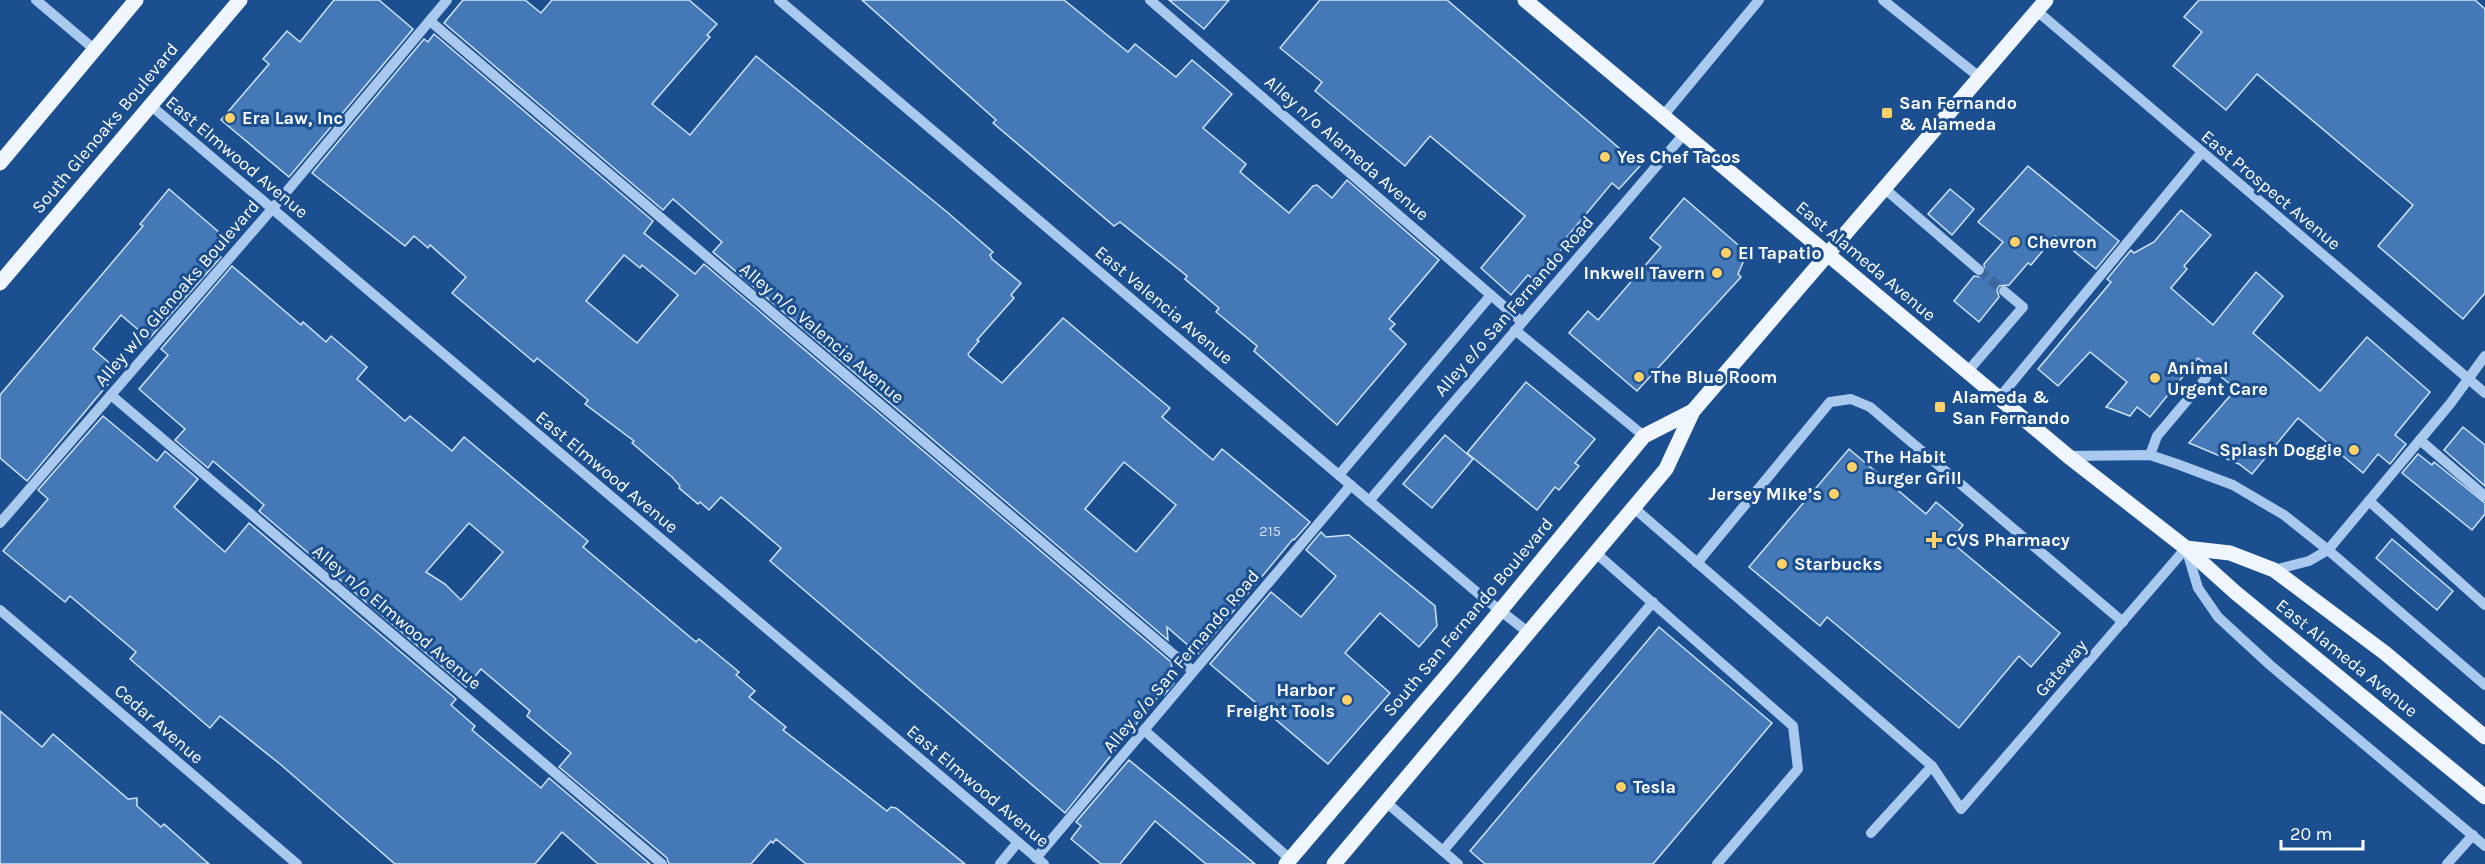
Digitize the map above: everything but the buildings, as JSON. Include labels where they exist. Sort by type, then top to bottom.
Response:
[{"type":"main road","points":[[0,163],[135,0]]},
{"type":"main road","name":"South Glenoaks Boulevard","points":[[0,283],[149,104],[240,0]]},
{"type":"main road","name":"East Alameda Avenue","points":[[1525,0],[2068,456],[2186,548],[2236,593],[2485,797]]},
{"type":"main road","name":"South San Fernando Boulevard","points":[[1334,864],[1666,470],[1693,411],[1829,256],[1978,76],[2042,6]]},
{"type":"main road","name":"South San Fernando Boulevard","points":[[1288,861],[1454,667],[1644,436],[1693,411]]},
{"type":"main road","name":"East Alameda Avenue","points":[[2186,548],[2230,553],[2274,570],[2385,652],[2485,737]]},
{"type":"street","points":[[36,0],[94,49]]},
{"type":"street","name":"Alley w/o Glenoaks Boulevard","points":[[0,523],[272,209],[447,0]]},
{"type":"street","name":"East Valencia Avenue","points":[[779,0],[1369,501],[1529,633]]},
{"type":"street","name":"Alley n/o Alameda Avenue","points":[[1150,0],[1491,295],[1519,326],[1644,436]]},
{"type":"street","points":[[1663,116],[1759,0]]},
{"type":"street","points":[[1883,0],[1978,76]]},
{"type":"street","name":"East Prospect Avenue","points":[[2042,6],[2202,152],[2485,393]]},
{"type":"street","name":"Alley n/o Valencia Avenue","points":[[430,21],[1193,671]]},
{"type":"street","name":"East Elmwood Avenue","points":[[149,104],[1040,861]]},
{"type":"street","name":"Alley e/o San Fernando Road","points":[[1369,501],[1683,134]]},
{"type":"street","points":[[2000,397],[2202,152]]},
{"type":"street","points":[[1885,189],[1979,270]]},
{"type":"street","points":[[1968,371],[2023,307],[2004,291]]},
{"type":"street","points":[[1339,475],[1491,295]]},
{"type":"street","points":[[2274,570],[2309,561],[2328,550],[2420,441],[2469,380],[2485,356]]},
{"type":"street","points":[[2150,455],[2157,436],[2206,378]]},
{"type":"street","name":"Alley n/o Elmwood Avenue","points":[[111,395],[662,864]]},
{"type":"street","points":[[1697,563],[1830,402],[1851,399],[1870,407],[2123,622]]},
{"type":"street","points":[[2420,441],[2485,496]]},
{"type":"street","points":[[2068,456],[2150,455],[2233,485],[2283,515],[2328,550],[2485,685]]},
{"type":"street","name":"Alley e/o San Fernando Road","points":[[1040,861],[1144,730],[1351,485]]},
{"type":"street","points":[[2369,501],[2485,605]]},
{"type":"street","points":[[1634,508],[1932,766],[1871,833]]},
{"type":"street","points":[[2186,548],[2198,588],[2218,617],[2270,665],[2485,846]]},
{"type":"street","name":"Gateway","points":[[1932,766],[1961,809],[2186,548]]},
{"type":"street","points":[[1597,554],[1793,726],[1798,768],[1717,864]]},
{"type":"street","points":[[1443,851],[1653,602]]},
{"type":"street","name":"Cedar Avenue","points":[[0,610],[297,864]]},
{"type":"street","points":[[1144,730],[1288,861]]},
{"type":"street","points":[[1387,802],[1458,864]]},
{"type":"street","points":[[2447,864],[2473,835]]},
{"type":"street","points":[[1000,864],[1018,842]]},
{"type":"tunnel","points":[[1979,270],[2004,291]]},
{"type":"place","name":"San Fernando & Alameda","points":[[1887,113]]},
{"type":"place","name":"Era Law, Inc","points":[[230,118]]},
{"type":"place","name":"Yes Chef Tacos","points":[[1605,157]]},
{"type":"place","name":"Chevron","points":[[2015,242]]},
{"type":"place","name":"El Tapatio","points":[[1726,253]]},
{"type":"place","name":"Inkwell Tavern","points":[[1717,273]]},
{"type":"place","name":"The Blue Room","points":[[1639,377]]},
{"type":"place","name":"Animal Urgent Care","points":[[2155,378]]},
{"type":"place","name":"Alameda & San Fernando","points":[[1940,407]]},
{"type":"place","name":"Splash Doggie","points":[[2354,450]]},
{"type":"place","name":"The Habit Burger Grill","points":[[1852,467]]},
{"type":"place","name":"Jersey Mike’s","points":[[1834,494]]},
{"type":"place","name":"CVS Pharmacy","points":[[1934,540]]},
{"type":"place","name":"Starbucks","points":[[1782,564]]},
{"type":"place","name":"Harbor Freight Tools","points":[[1347,700]]},
{"type":"place","name":"Tesla","points":[[1621,787]]}]
